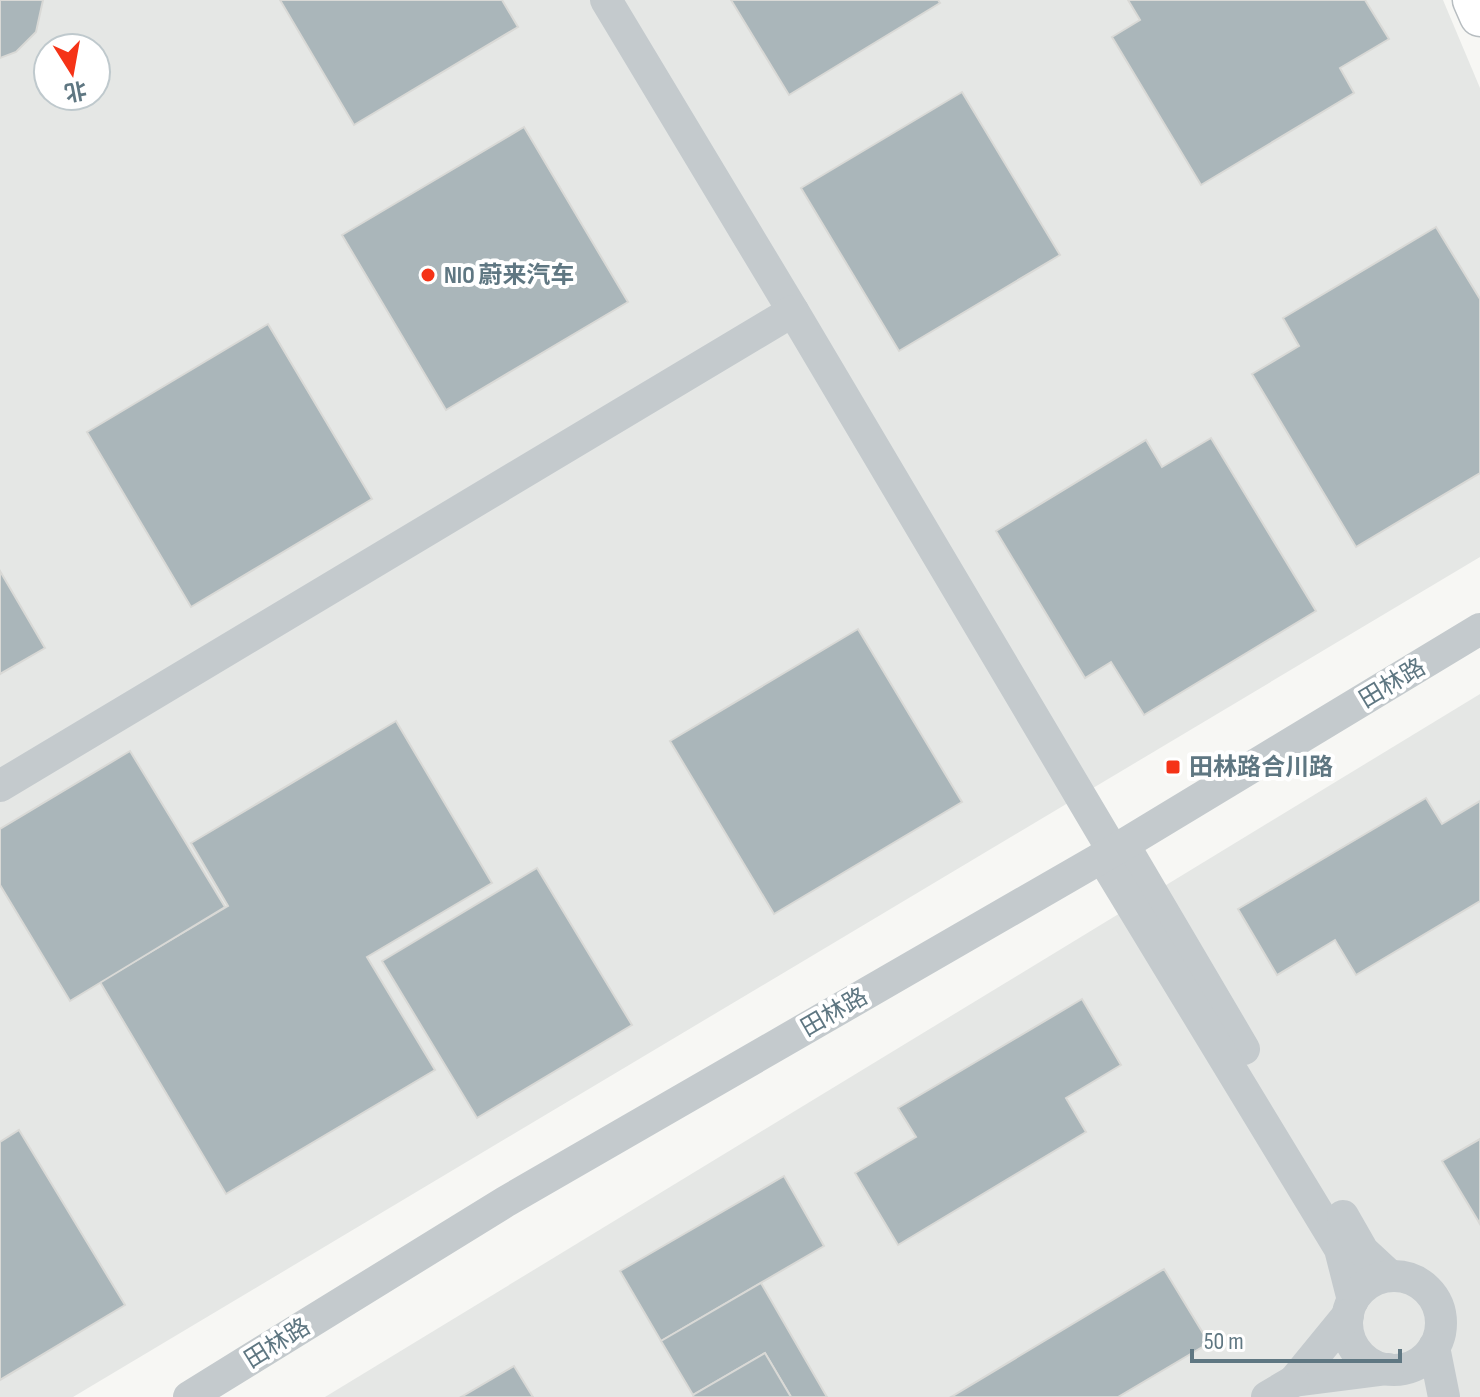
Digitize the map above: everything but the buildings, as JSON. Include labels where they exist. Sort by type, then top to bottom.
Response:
[{"type":"main road","points":[[1473,0],[1480,16]]},
{"type":"street","points":[[606,0],[1113,851],[1340,1249],[1350,1308],[1352,1344],[1373,1365],[1393,1369],[1430,1397]]},
{"type":"street","points":[[0,786],[793,311]]},
{"type":"street","name":"田林路","points":[[189,1397],[544,1179],[1113,851],[1480,629]]},
{"type":"street","points":[[1113,851],[1363,1251],[1390,1276],[1420,1284],[1432,1295],[1441,1324],[1434,1347],[1418,1363],[1280,1389]]},
{"type":"street","points":[[1280,1389],[1375,1280],[1390,1276]]},
{"type":"street","points":[[1434,1347],[1444,1397]]},
{"type":"shaded area","points":[[0,0],[1443,0],[1480,88],[1480,557],[73,1397],[0,1397]]},
{"type":"shaded area","points":[[1480,694],[1480,1397],[325,1397]]},
{"type":"place","name":"NIO 蔚来汽车","points":[[428,275]]},
{"type":"place","name":"田林路合川路","points":[[1173,767]]}]
